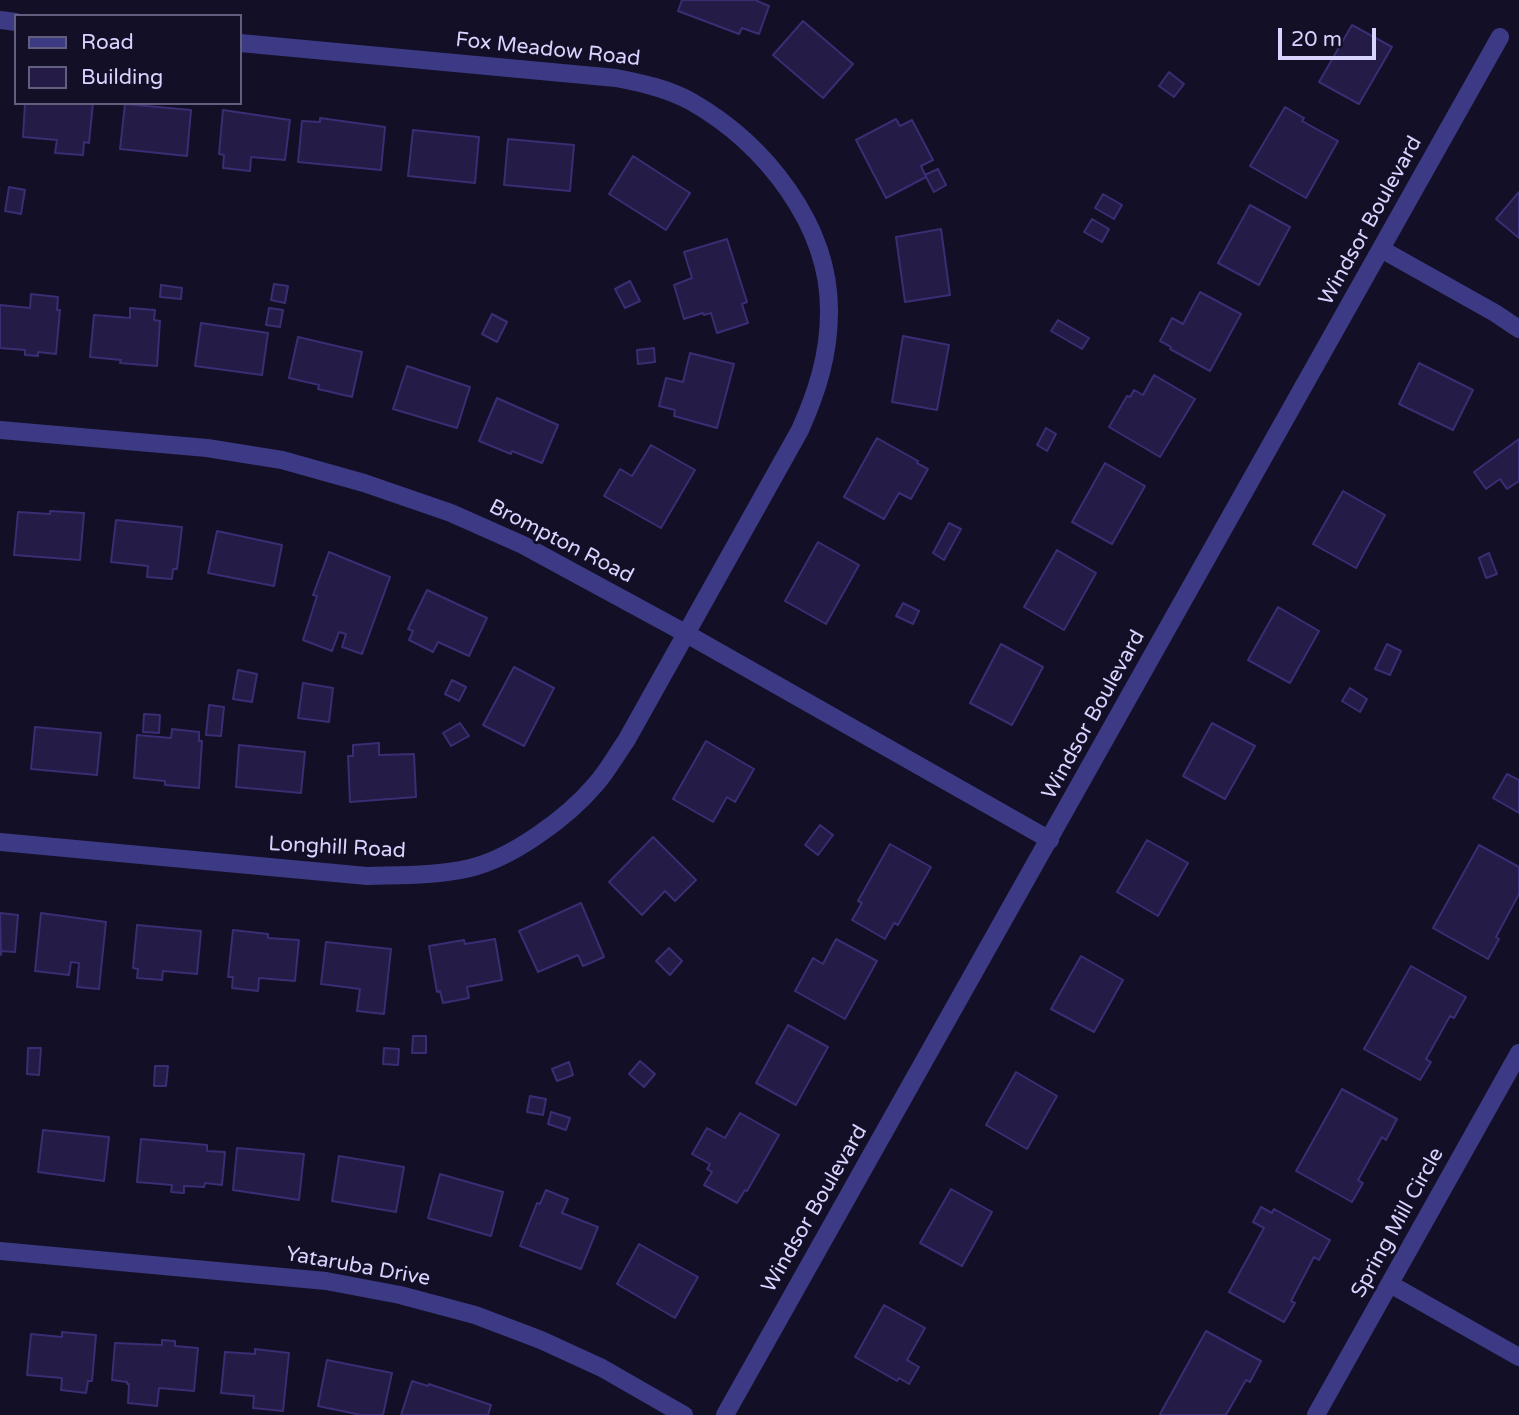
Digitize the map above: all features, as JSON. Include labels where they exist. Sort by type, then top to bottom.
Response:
[{"type":"street","name":"Windsor Boulevard","points":[[725,1415],[1500,37]]},
{"type":"street","name":"Fox Meadow Road","points":[[242,43],[616,78],[650,85],[691,101],[729,127],[761,157],[793,197],[825,267],[830,311],[827,351],[818,389],[800,430],[685,633]]},
{"type":"street","points":[[1381,249],[1519,329]]},
{"type":"street","name":"Brompton Road","points":[[0,430],[207,449],[282,460],[364,483],[451,513],[523,545],[685,633],[1050,840]]},
{"type":"street","name":"Longhill Road","points":[[0,842],[367,876],[424,874],[471,867],[521,846],[560,819],[595,785],[626,741],[685,633]]},
{"type":"street","name":"Spring Mill Circle","points":[[1316,1415],[1519,1054]]},
{"type":"street","name":"Yataruba Drive","points":[[0,1251],[326,1281],[400,1295],[475,1315],[541,1340],[602,1368],[684,1415]]},
{"type":"street","points":[[1390,1284],[1519,1357]]},
{"type":"building","points":[[682,0],[755,0],[769,6],[759,34],[742,28],[739,34],[678,11]]},
{"type":"building","points":[[803,21],[853,64],[823,98],[773,55]]},
{"type":"building","points":[[1352,25],[1392,47],[1359,104],[1319,82]]},
{"type":"building","points":[[1169,72],[1184,84],[1174,97],[1159,86]]},
{"type":"building","points":[[25,105],[93,105],[89,143],[84,142],[83,155],[55,153],[57,140],[23,137]]},
{"type":"building","points":[[125,105],[191,110],[187,156],[120,149]]},
{"type":"building","points":[[1285,107],[1304,118],[1302,121],[1338,141],[1306,198],[1250,166]]},
{"type":"building","points":[[223,110],[290,120],[285,160],[251,157],[250,171],[223,168],[224,155],[219,154]]},
{"type":"building","points":[[320,118],[385,127],[381,170],[298,162],[302,121],[320,122]]},
{"type":"building","points":[[896,119],[900,126],[912,120],[933,160],[921,166],[926,177],[886,198],[856,140]]},
{"type":"building","points":[[413,130],[479,137],[475,183],[408,176]]},
{"type":"building","points":[[508,139],[574,145],[570,191],[504,185]]},
{"type":"building","points":[[633,156],[690,193],[666,230],[609,194]]},
{"type":"building","points":[[938,169],[946,185],[934,192],[925,175]]},
{"type":"building","points":[[9,187],[25,190],[21,214],[5,211]]},
{"type":"building","points":[[1519,192],[1519,238],[1496,219]]},
{"type":"building","points":[[1103,194],[1122,205],[1114,219],[1095,208]]},
{"type":"building","points":[[1250,205],[1290,227],[1259,285],[1218,263]]},
{"type":"building","points":[[1092,219],[1109,229],[1102,242],[1084,232]]},
{"type":"building","points":[[941,229],[950,295],[905,302],[896,237]]},
{"type":"building","points":[[727,239],[747,302],[742,304],[748,323],[717,333],[711,313],[684,319],[674,285],[692,278],[684,252]]},
{"type":"building","points":[[630,281],[640,301],[625,308],[615,289]]},
{"type":"building","points":[[274,284],[288,286],[285,303],[271,300]]},
{"type":"building","points":[[161,285],[182,288],[181,299],[160,297]]},
{"type":"building","points":[[1200,292],[1241,314],[1210,371],[1160,341],[1172,318],[1183,324]]},
{"type":"building","points":[[31,294],[58,297],[57,310],[60,310],[56,354],[38,352],[38,356],[25,355],[25,350],[0,348],[0,305],[30,308]]},
{"type":"building","points":[[130,308],[155,310],[154,320],[160,321],[157,366],[90,357],[94,315],[130,318]]},
{"type":"building","points":[[269,308],[283,310],[280,327],[266,325]]},
{"type":"building","points":[[492,314],[507,322],[497,342],[482,334]]},
{"type":"building","points":[[1058,320],[1089,338],[1082,349],[1051,331]]},
{"type":"building","points":[[201,323],[268,333],[262,375],[195,366]]},
{"type":"building","points":[[903,336],[949,345],[937,410],[892,402]]},
{"type":"building","points":[[298,337],[362,352],[352,397],[318,389],[319,385],[289,378]]},
{"type":"building","points":[[654,348],[655,362],[638,364],[637,350]]},
{"type":"building","points":[[690,353],[734,364],[717,428],[674,416],[675,410],[659,406],[666,378],[683,382]]},
{"type":"building","points":[[1419,363],[1473,390],[1453,430],[1399,404]]},
{"type":"building","points":[[407,366],[470,387],[457,428],[393,409]]},
{"type":"building","points":[[1154,375],[1195,399],[1160,457],[1109,427],[1127,396],[1130,397],[1134,390],[1143,395]]},
{"type":"building","points":[[497,398],[558,425],[542,463],[479,441]]},
{"type":"building","points":[[1046,428],[1056,434],[1047,451],[1037,445]]},
{"type":"building","points":[[877,438],[928,469],[911,499],[899,493],[884,519],[844,497]]},
{"type":"building","points":[[1519,439],[1519,481],[1507,489],[1500,479],[1486,489],[1474,472]]},
{"type":"building","points":[[651,445],[695,470],[661,528],[604,496],[620,469],[632,476]]},
{"type":"building","points":[[1105,463],[1145,486],[1112,544],[1072,522]]},
{"type":"building","points":[[1343,491],[1385,515],[1356,568],[1313,544]]},
{"type":"building","points":[[50,511],[84,513],[80,560],[14,555],[18,512],[50,514]]},
{"type":"building","points":[[116,520],[182,527],[177,569],[173,569],[172,579],[147,577],[148,566],[111,562]]},
{"type":"building","points":[[949,523],[961,529],[944,560],[933,553]]},
{"type":"building","points":[[217,531],[282,545],[274,586],[208,573]]},
{"type":"building","points":[[818,542],[859,565],[826,624],[785,601]]},
{"type":"building","points":[[1057,550],[1096,573],[1064,630],[1024,607]]},
{"type":"building","points":[[329,552],[390,577],[362,654],[342,647],[346,634],[339,632],[332,651],[303,640],[317,596],[313,595]]},
{"type":"building","points":[[1489,553],[1497,574],[1486,578],[1479,558]]},
{"type":"building","points":[[427,590],[487,618],[469,656],[438,642],[433,652],[409,640],[413,631],[408,629]]},
{"type":"building","points":[[903,603],[919,611],[913,624],[896,616]]},
{"type":"building","points":[[1278,607],[1319,631],[1290,683],[1248,660]]},
{"type":"building","points":[[1001,644],[1043,667],[1012,725],[970,703]]},
{"type":"building","points":[[1387,644],[1401,651],[1390,675],[1375,669]]},
{"type":"building","points":[[514,667],[554,688],[524,746],[483,725]]},
{"type":"building","points":[[238,670],[257,674],[252,702],[233,699]]},
{"type":"building","points":[[452,680],[466,687],[459,701],[445,694]]},
{"type":"building","points":[[303,683],[333,688],[329,722],[298,718]]},
{"type":"building","points":[[1350,688],[1367,699],[1360,712],[1342,701]]},
{"type":"building","points":[[209,705],[224,707],[221,736],[206,735]]},
{"type":"building","points":[[144,714],[160,715],[159,733],[143,732]]},
{"type":"building","points":[[460,723],[469,736],[451,746],[443,733]]},
{"type":"building","points":[[1212,723],[1255,746],[1225,799],[1183,776]]},
{"type":"building","points":[[35,727],[101,733],[97,775],[31,769]]},
{"type":"building","points":[[172,729],[199,732],[199,741],[202,741],[199,788],[165,785],[165,781],[134,778],[137,735],[171,738]]},
{"type":"building","points":[[706,741],[754,769],[735,802],[727,797],[713,822],[673,799]]},
{"type":"building","points":[[379,743],[379,755],[414,754],[416,797],[350,802],[348,756],[353,756],[353,745]]},
{"type":"building","points":[[239,745],[305,752],[301,793],[236,787]]},
{"type":"building","points":[[1507,774],[1519,780],[1519,813],[1493,798]]},
{"type":"building","points":[[820,825],[833,835],[818,855],[805,845]]},
{"type":"building","points":[[653,837],[696,880],[675,901],[665,891],[642,915],[609,882]]},
{"type":"building","points":[[1147,840],[1188,863],[1158,916],[1117,892]]},
{"type":"building","points":[[890,844],[931,867],[898,925],[894,923],[885,939],[852,920],[862,903],[858,901]]},
{"type":"building","points":[[1479,845],[1519,867],[1519,894],[1496,937],[1499,939],[1488,959],[1433,928]]},
{"type":"building","points":[[581,903],[604,957],[583,966],[578,955],[538,972],[519,931]]},
{"type":"building","points":[[0,913],[18,915],[15,952],[1,951],[1,955]]},
{"type":"building","points":[[41,913],[106,922],[99,989],[77,987],[79,963],[71,962],[69,975],[35,971]]},
{"type":"building","points":[[137,925],[201,931],[197,974],[163,971],[162,980],[137,978],[138,969],[133,968]]},
{"type":"building","points":[[233,930],[268,934],[268,938],[299,940],[295,981],[259,978],[258,991],[232,988],[233,977],[228,977]]},
{"type":"building","points":[[495,939],[502,980],[467,987],[469,998],[443,1003],[440,991],[437,992],[429,946],[464,940],[465,944]]},
{"type":"building","points":[[836,939],[877,961],[845,1019],[795,991],[813,958],[823,964]]},
{"type":"building","points":[[326,942],[391,949],[384,1014],[357,1011],[360,989],[321,984]]},
{"type":"building","points":[[669,948],[682,961],[670,975],[656,961]]},
{"type":"building","points":[[1081,956],[1123,980],[1094,1032],[1051,1009]]},
{"type":"building","points":[[1411,966],[1466,997],[1454,1018],[1450,1016],[1426,1059],[1431,1062],[1420,1080],[1364,1049]]},
{"type":"building","points":[[788,1025],[828,1047],[796,1105],[756,1083]]},
{"type":"building","points":[[413,1036],[426,1036],[426,1053],[412,1053]]},
{"type":"building","points":[[28,1048],[41,1048],[39,1075],[27,1074]]},
{"type":"building","points":[[384,1048],[399,1049],[398,1065],[383,1064]]},
{"type":"building","points":[[640,1061],[655,1074],[644,1087],[629,1074]]},
{"type":"building","points":[[569,1062],[573,1075],[557,1081],[552,1069]]},
{"type":"building","points":[[155,1066],[168,1066],[166,1086],[154,1086]]},
{"type":"building","points":[[1016,1072],[1057,1096],[1027,1149],[986,1125]]},
{"type":"building","points":[[1342,1089],[1397,1119],[1386,1140],[1382,1137],[1358,1180],[1363,1183],[1352,1202],[1296,1171]]},
{"type":"building","points":[[530,1096],[546,1099],[543,1115],[527,1112]]},
{"type":"building","points":[[551,1112],[570,1118],[566,1130],[548,1124]]},
{"type":"building","points":[[740,1113],[779,1135],[747,1191],[745,1190],[737,1203],[704,1185],[712,1172],[707,1169],[710,1164],[692,1154],[707,1128],[725,1138]]},
{"type":"building","points":[[43,1130],[109,1137],[104,1181],[38,1172]]},
{"type":"building","points":[[141,1139],[207,1145],[207,1151],[225,1152],[222,1185],[205,1183],[204,1187],[184,1186],[184,1193],[171,1192],[172,1185],[137,1182]]},
{"type":"building","points":[[237,1148],[304,1154],[299,1200],[233,1190]]},
{"type":"building","points":[[339,1156],[404,1167],[396,1212],[332,1201]]},
{"type":"building","points":[[440,1174],[503,1192],[491,1236],[428,1218]]},
{"type":"building","points":[[951,1189],[992,1212],[962,1266],[920,1243]]},
{"type":"building","points":[[546,1190],[568,1199],[562,1213],[598,1227],[581,1269],[520,1246],[537,1203],[540,1204]]},
{"type":"building","points":[[1261,1207],[1272,1213],[1274,1209],[1330,1240],[1319,1260],[1314,1257],[1291,1301],[1295,1303],[1284,1322],[1229,1292],[1264,1228],[1253,1222]]},
{"type":"building","points":[[639,1244],[698,1277],[675,1318],[617,1284]]},
{"type":"building","points":[[884,1305],[925,1328],[907,1360],[919,1367],[909,1384],[899,1378],[897,1381],[855,1357]]},
{"type":"building","points":[[1206,1331],[1261,1361],[1250,1382],[1246,1380],[1226,1415],[1160,1414]]},
{"type":"building","points":[[62,1332],[96,1335],[92,1381],[88,1381],[86,1393],[61,1390],[62,1378],[27,1375],[31,1334],[62,1337]]},
{"type":"building","points":[[162,1340],[175,1341],[175,1346],[198,1348],[194,1391],[159,1388],[157,1406],[128,1403],[129,1384],[112,1380],[115,1343],[162,1345]]},
{"type":"building","points":[[255,1349],[289,1353],[283,1411],[253,1408],[254,1396],[221,1393],[225,1352],[255,1354]]},
{"type":"building","points":[[327,1360],[392,1373],[383,1415],[361,1415],[318,1406]]},
{"type":"building","points":[[412,1381],[491,1405],[488,1415],[401,1415]]}]
